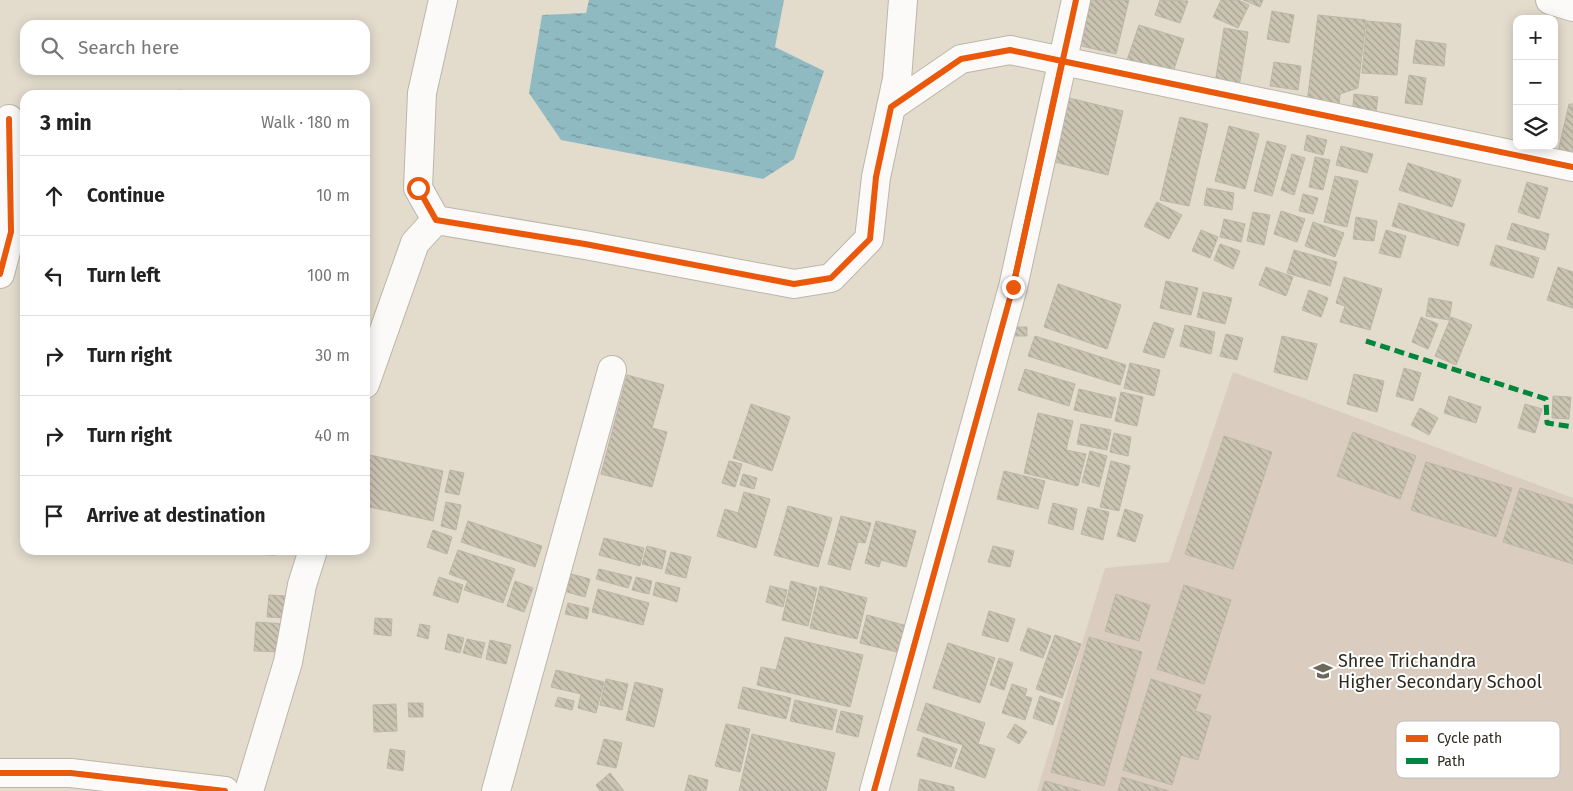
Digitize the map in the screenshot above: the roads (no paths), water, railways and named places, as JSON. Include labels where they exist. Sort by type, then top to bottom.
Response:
[{"type":"street","points":[[436,220],[418,188],[422,94],[443,0]]},
{"type":"street","points":[[436,220],[585,244],[794,284],[831,278],[870,239],[876,177],[897,79],[903,0]]},
{"type":"street","points":[[874,791],[1013,287],[1076,0]]},
{"type":"street","points":[[1550,0],[1573,7]]},
{"type":"street","points":[[891,107],[961,59],[1010,50],[1573,167]]},
{"type":"street","points":[[0,274],[11,232],[9,119]]},
{"type":"street","points":[[370,370],[415,243],[436,220]]},
{"type":"street","points":[[496,791],[612,370]]},
{"type":"street","points":[[249,791],[288,662],[302,585],[311,555]]},
{"type":"street","points":[[0,773],[71,774],[225,791]]},
{"type":"water","points":[[589,0],[784,0],[775,47],[824,71],[794,159],[763,179],[561,140],[529,93],[542,15],[586,13]]},
{"type":"place","name":"Shree Trichandra Higher Secondary School","points":[[1323,671]]}]
